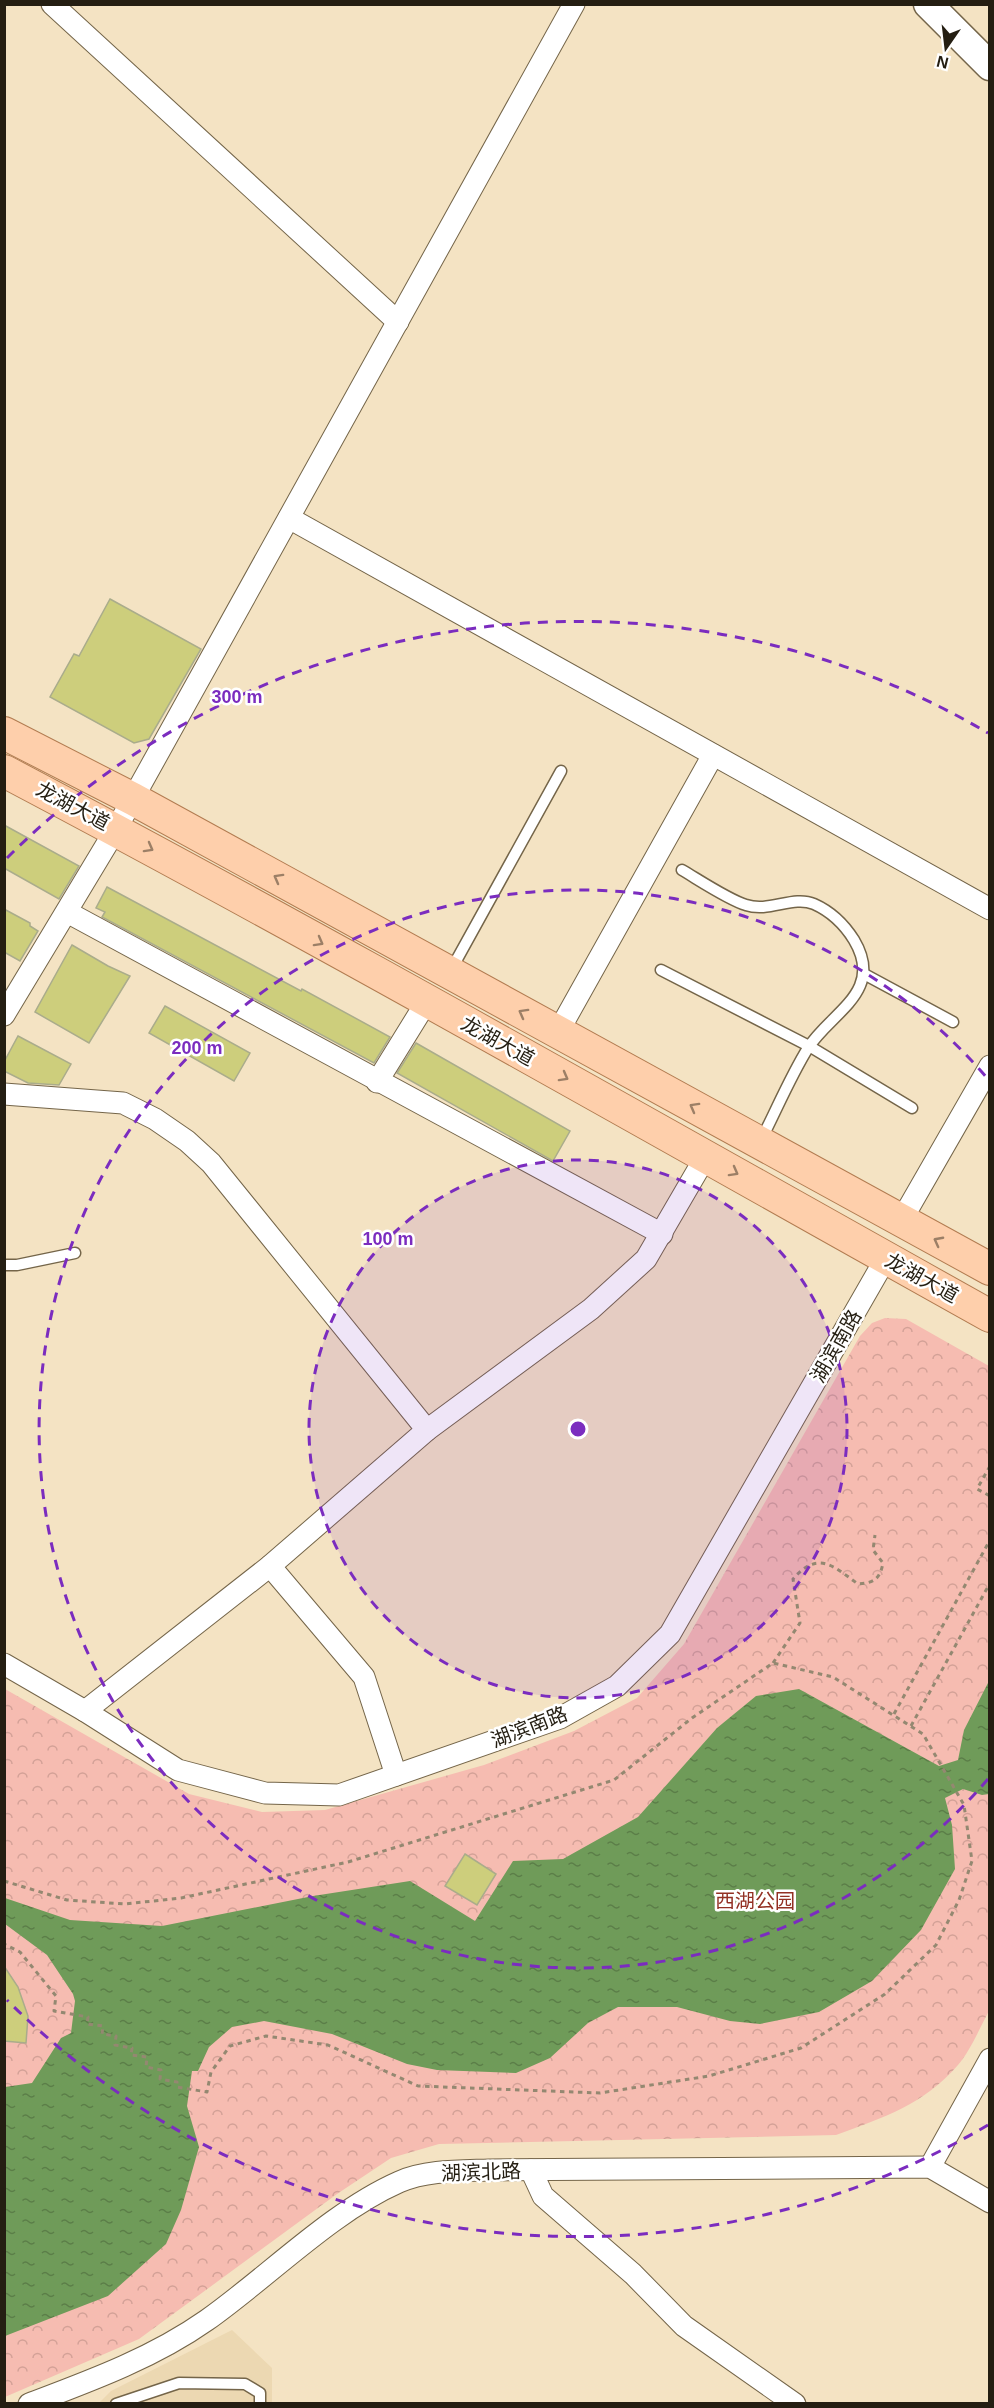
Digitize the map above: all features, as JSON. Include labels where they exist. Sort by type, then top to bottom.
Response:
[{"type":"main road","name":"龙湖大道","points":[[4,733],[133,798],[990,1269]]},
{"type":"main road","name":"龙湖大道","points":[[4,771],[116,829],[990,1316]]},
{"type":"street","points":[[52,4],[398,322]]},
{"type":"street","points":[[4,1016],[116,829],[574,4]]},
{"type":"street","points":[[928,4],[990,66]]},
{"type":"street","points":[[289,518],[990,909]]},
{"type":"street","points":[[558,1032],[714,755]]},
{"type":"street","points":[[67,912],[377,1082],[662,1234]]},
{"type":"street","points":[[377,1082],[427,1001]]},
{"type":"street","points":[[901,1221],[990,1066]]},
{"type":"street","points":[[4,1094],[123,1103],[155,1119],[187,1141],[210,1163],[426,1430]]},
{"type":"street","points":[[86,1711],[270,1566],[426,1430],[591,1309],[646,1259],[706,1156]]},
{"type":"street","name":"湖滨南路","points":[[4,1664],[86,1711],[178,1770],[265,1793],[339,1796],[561,1718],[617,1686],[670,1634],[886,1258]]},
{"type":"street","points":[[270,1566],[364,1677],[396,1775]]},
{"type":"street","points":[[990,2059],[930,2167],[990,2202]]},
{"type":"street","name":"湖滨北路","points":[[29,2403],[81,2393],[165,2346],[206,2321],[350,2209],[400,2181],[438,2172],[930,2167]]},
{"type":"street","points":[[531,2170],[543,2196],[633,2274],[684,2326],[795,2403]]},
{"type":"lane","points":[[449,972],[561,771]]},
{"type":"lane","points":[[682,870],[747,905],[767,908],[789,902],[812,903],[843,922],[857,946],[864,974],[856,994],[809,1046],[759,1143]]},
{"type":"lane","points":[[661,970],[809,1046],[912,1108]]},
{"type":"lane","points":[[864,974],[953,1022]]},
{"type":"lane","points":[[4,1265],[17,1265],[75,1253]]},
{"type":"lane","points":[[116,2403],[179,2383],[245,2384],[260,2393],[260,2403]]},
{"type":"path","points":[[990,1466],[977,1489],[990,1496]]},
{"type":"path","points":[[4,1881],[67,1900],[125,1904],[181,1898],[348,1862],[614,1780],[692,1718],[773,1663],[800,1623],[793,1580],[803,1568],[819,1562],[833,1566],[858,1584],[872,1583],[880,1575],[883,1563],[873,1550],[874,1535]]},
{"type":"path","points":[[894,1714],[990,1540]]},
{"type":"path","points":[[911,1726],[990,1583]]},
{"type":"path","points":[[4,1944],[20,1952],[56,1996],[54,2011],[88,2017],[87,2024],[103,2026],[102,2034],[116,2036],[115,2045],[132,2048],[131,2055],[147,2057],[146,2067],[161,2070],[160,2079],[177,2082],[177,2087],[207,2092],[211,2072],[230,2046],[266,2036],[328,2045],[418,2086],[600,2093],[709,2076],[801,2048],[885,1994],[936,1945],[958,1900],[972,1861],[964,1805],[923,1734],[832,1677],[773,1663]]},
{"type":"shaded area","points":[[232,2330],[272,2368],[272,2403],[98,2404],[111,2391]]},
{"type":"green space","name":"西湖公园","points":[[885,1318],[906,1319],[989,1366],[990,2009],[963,2059],[945,2079],[917,2100],[887,2115],[836,2135],[439,2144],[391,2158],[337,2194],[139,2339],[5,2397],[5,1689],[189,1794],[262,1812],[325,1810],[484,1765],[574,1731],[637,1698],[684,1644],[860,1336],[872,1323]]},
{"type":"water","points":[[989,1681],[989,1794],[982,1795],[963,1789],[945,1798],[952,1825],[955,1869],[921,1930],[872,1981],[819,2012],[760,2024],[730,2021],[677,2007],[618,2007],[588,2023],[550,2058],[516,2073],[437,2070],[407,2064],[332,2034],[264,2021],[232,2027],[209,2047],[198,2071],[192,2071],[187,2106],[199,2147],[181,2210],[166,2244],[108,2296],[5,2336],[5,2087],[32,2083],[61,2038],[71,2033],[75,2001],[73,1994],[47,1955],[5,1924],[5,1898],[70,1920],[162,1926],[313,1896],[410,1881],[475,1921],[513,1861],[563,1859],[638,1817],[717,1728],[756,1696],[799,1689],[939,1766],[958,1760],[964,1730]]},
{"type":"building","points":[[110,599],[201,649],[149,739],[134,743],[50,697],[74,654],[79,656]]},
{"type":"building","points":[[4,825],[79,866],[59,899],[4,868]]},
{"type":"building","points":[[107,887],[390,1037],[374,1063],[102,917],[105,912],[96,908]]},
{"type":"building","points":[[4,909],[30,923],[30,926],[38,931],[20,961],[4,952]]},
{"type":"building","points":[[72,945],[130,976],[89,1043],[35,1012]]},
{"type":"building","points":[[165,1006],[250,1053],[234,1081],[149,1033]]},
{"type":"building","points":[[18,1036],[71,1064],[59,1085],[28,1083],[4,1071],[4,1062]]},
{"type":"building","points":[[416,1043],[570,1131],[553,1161],[397,1073]]},
{"type":"building","points":[[465,1854],[496,1874],[477,1905],[445,1886]]},
{"type":"building","points":[[4,1966],[18,1987],[28,2016],[26,2043],[4,2041]]}]
